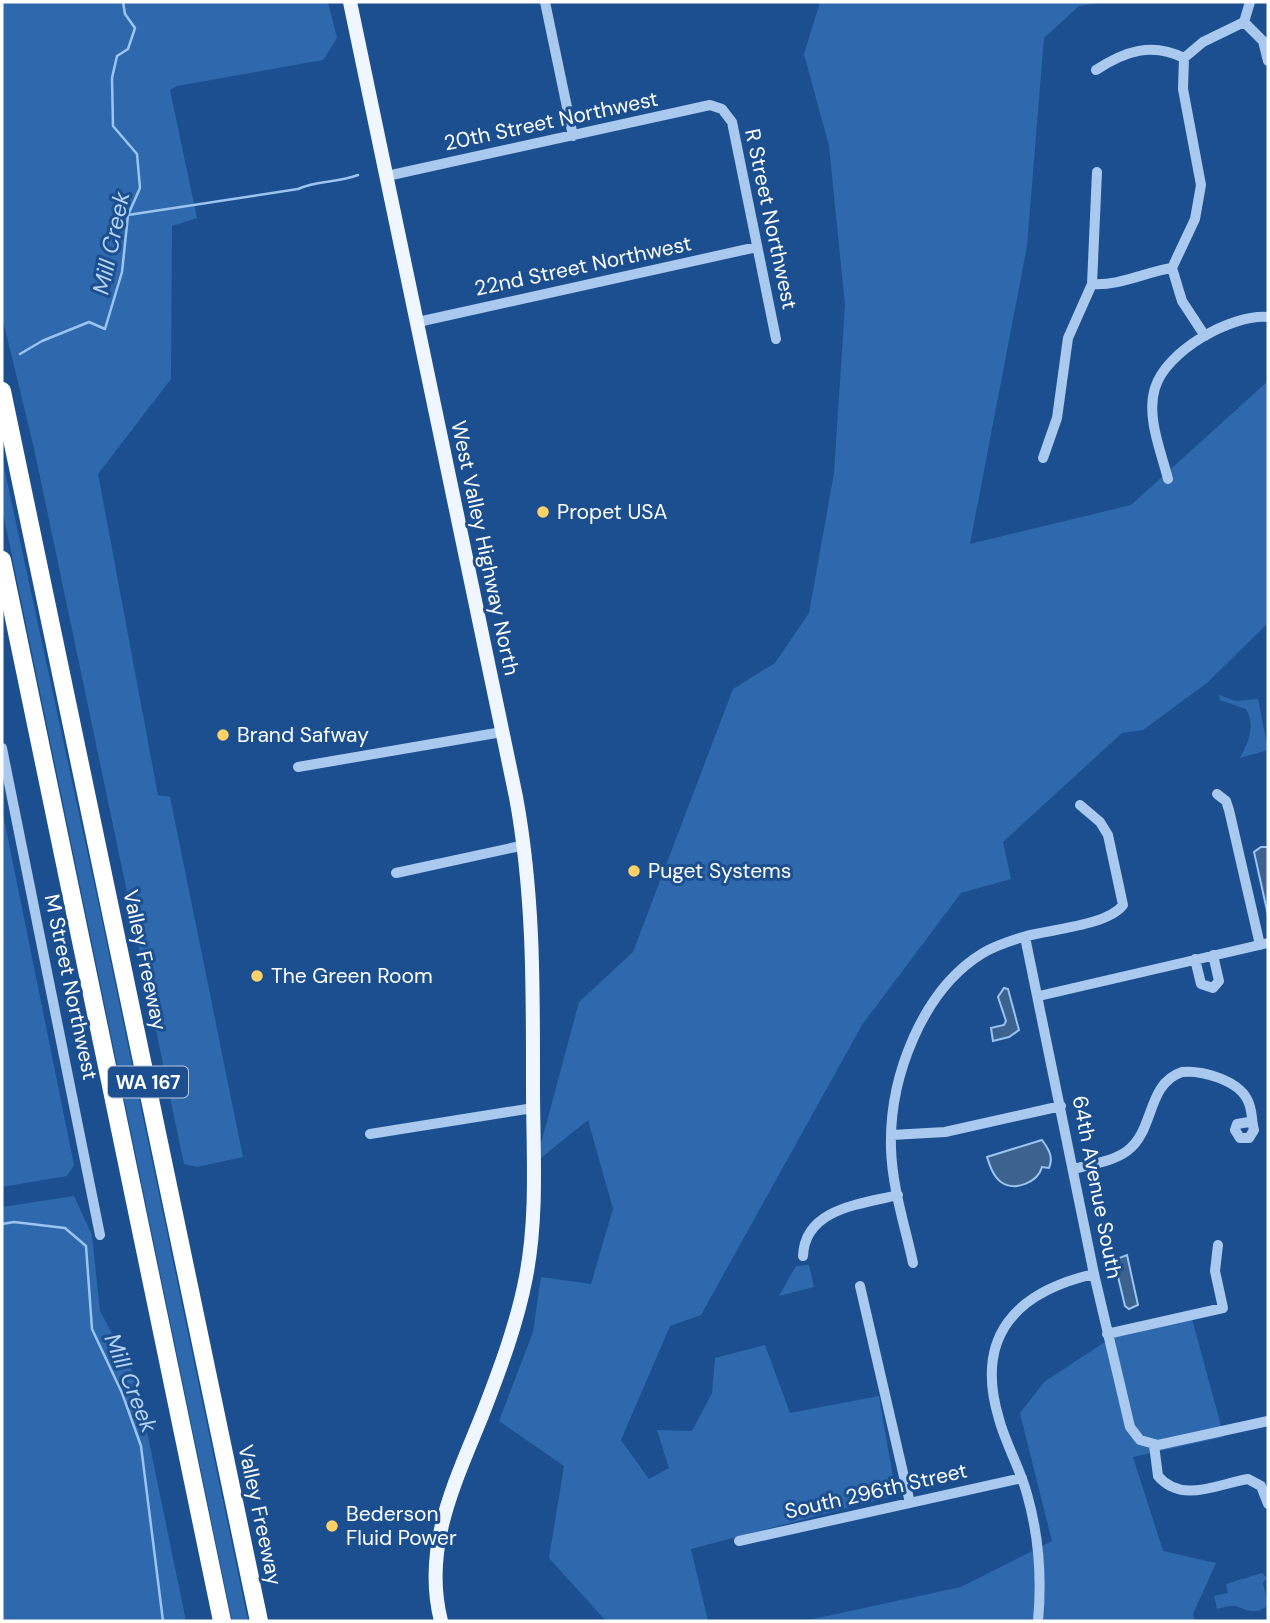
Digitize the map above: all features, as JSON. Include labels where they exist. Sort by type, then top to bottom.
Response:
[{"type":"highway","name":"Valley Freeway","points":[[2,391],[259,1621]]},
{"type":"highway","name":"WA 167","points":[[2,560],[222,1621]]},
{"type":"main road","name":"West Valley Highway North","points":[[350,2],[525,845],[532,926],[535,1202],[526,1275],[509,1341],[442,1519],[435,1574],[441,1621]]},
{"type":"street","points":[[545,2],[573,135]]},
{"type":"street","points":[[1205,336],[1182,301],[1172,268],[1200,201],[1201,185],[1181,74],[1184,58],[1203,42],[1244,22],[1250,2]]},
{"type":"street","points":[[1244,22],[1263,41],[1268,61]]},
{"type":"street","points":[[1096,70],[1113,58],[1145,49],[1156,48],[1184,58]]},
{"type":"street","name":"20th Street Northwest","points":[[387,176],[710,106],[722,109]]},
{"type":"street","name":"R Street Northwest","points":[[722,109],[732,122],[776,339]]},
{"type":"street","points":[[1043,458],[1057,418],[1068,338],[1092,284],[1097,172]]},
{"type":"street","name":"22nd Street Northwest","points":[[418,322],[757,247]]},
{"type":"street","points":[[1092,284],[1118,283],[1139,274],[1172,268]]},
{"type":"street","points":[[1168,479],[1152,411],[1155,388],[1163,373],[1205,336],[1237,320],[1268,317]]},
{"type":"street","points":[[298,767],[502,732]]},
{"type":"street","name":"M Street Northwest","points":[[2,748],[100,1235]]},
{"type":"street","points":[[1039,996],[1264,944],[1229,810],[1217,794]]},
{"type":"street","points":[[913,1263],[898,1195],[892,1135],[894,1101],[922,1019],[942,991],[967,965],[985,952],[1025,937],[1112,916],[1123,905],[1108,835],[1100,822],[1080,805]]},
{"type":"street","points":[[396,873],[525,845]]},
{"type":"street","name":"64th Avenue South","points":[[1025,937],[1124,1413],[1131,1430],[1140,1440],[1154,1445]]},
{"type":"street","points":[[1195,959],[1201,984],[1213,988],[1219,981],[1213,955]]},
{"type":"street","points":[[1074,1169],[1115,1158],[1130,1149],[1142,1133],[1161,1087],[1172,1076],[1182,1072],[1203,1073],[1239,1089],[1249,1103],[1249,1122]]},
{"type":"street","points":[[892,1135],[945,1132],[1061,1106]]},
{"type":"street","points":[[370,1134],[533,1108]]},
{"type":"street","points":[[803,1256],[806,1237],[828,1214],[898,1195]]},
{"type":"street","points":[[1107,1334],[1223,1308],[1214,1262],[1218,1245]]},
{"type":"street","points":[[1038,1621],[1041,1567],[1022,1478],[998,1418],[992,1371],[1001,1330],[1009,1317],[1028,1301],[1059,1284],[1094,1274]]},
{"type":"street","points":[[860,1286],[910,1503]]},
{"type":"street","points":[[1268,1420],[1154,1445],[1158,1476],[1170,1487],[1191,1492],[1248,1479],[1261,1486],[1268,1504]]},
{"type":"street","name":"South 296th Street","points":[[739,1541],[1022,1478]]},
{"type":"shaded area","points":[[2,2],[328,2],[337,38],[323,60],[177,86],[170,90],[197,218],[172,226],[171,379],[98,474],[158,795],[170,797],[243,1157],[197,1167],[184,1164],[35,453],[2,316]]},
{"type":"shaded area","points":[[820,2],[1107,2],[1079,6],[1044,38],[1027,246],[970,544],[1131,505],[1268,381],[1268,623],[1207,683],[1143,730],[1122,733],[1003,842],[1011,879],[961,893],[862,1025],[701,1315],[670,1326],[621,1440],[649,1479],[669,1468],[657,1430],[692,1431],[712,1393],[715,1358],[765,1345],[790,1413],[879,1396],[896,1495],[691,1549],[708,1621],[606,1621],[549,1558],[564,1466],[499,1421],[533,1332],[541,1277],[591,1284],[613,1209],[588,1120],[536,1162],[579,1002],[633,952],[733,689],[775,663],[809,613],[834,473],[845,305],[829,146],[804,54]]},
{"type":"shaded area","points":[[2,458],[99,906],[248,1621],[232,1621],[2,508]]},
{"type":"shaded area","points":[[1219,695],[1236,701],[1258,699],[1268,750],[1240,758],[1250,734],[1249,716],[1246,709],[1220,700]]},
{"type":"shaded area","points":[[2,809],[74,1165],[67,1176],[2,1187]]},
{"type":"shaded area","points":[[1261,847],[1268,847],[1268,915],[1254,852]]},
{"type":"shaded area","points":[[1004,988],[1008,989],[1019,1030],[1009,1037],[993,1041],[991,1028],[1004,1025],[1006,1021],[998,997]]},
{"type":"shaded area","points":[[1042,1140],[1051,1156],[1049,1168],[1042,1167],[1036,1177],[1019,1186],[1007,1185],[996,1177],[987,1157]]},
{"type":"shaded area","points":[[74,1196],[92,1235],[100,1311],[136,1378],[186,1621],[2,1621],[2,1207]]},
{"type":"shaded area","points":[[1127,1255],[1138,1305],[1129,1309],[1125,1306],[1114,1260]]},
{"type":"shaded area","points":[[809,1265],[814,1287],[779,1296],[796,1266]]},
{"type":"shaded area","points":[[1191,1315],[1224,1437],[1133,1457],[1163,1551],[1216,1563],[1193,1614],[1195,1621],[804,1621],[961,1587],[1052,1541],[1020,1413],[1044,1382],[1108,1340],[1107,1334]]},
{"type":"shaded area","points":[[1262,1573],[1267,1578],[1263,1583],[1268,1605],[1255,1611],[1233,1606],[1217,1609],[1214,1596],[1228,1593],[1226,1584]]},
{"type":"waterway","name":"Mill Creek","points":[[20,354],[42,341],[89,322],[105,329],[122,272],[128,215],[140,188],[137,154],[113,126],[112,78],[117,56],[128,49],[135,28],[125,14],[123,2]]},
{"type":"waterway","points":[[128,215],[298,189],[358,175]]},
{"type":"waterway","name":"Mill Creek","points":[[2,1224],[14,1222],[65,1228],[86,1246],[92,1329],[122,1393],[141,1446],[163,1621]]},
{"type":"place","name":"Propet USA","points":[[543,512]]},
{"type":"place","name":"Brand Safway","points":[[223,735]]},
{"type":"place","name":"Puget Systems","points":[[634,871]]},
{"type":"place","name":"The Green Room","points":[[257,976]]},
{"type":"place","name":"Bederson Fluid Power","points":[[332,1526]]}]
